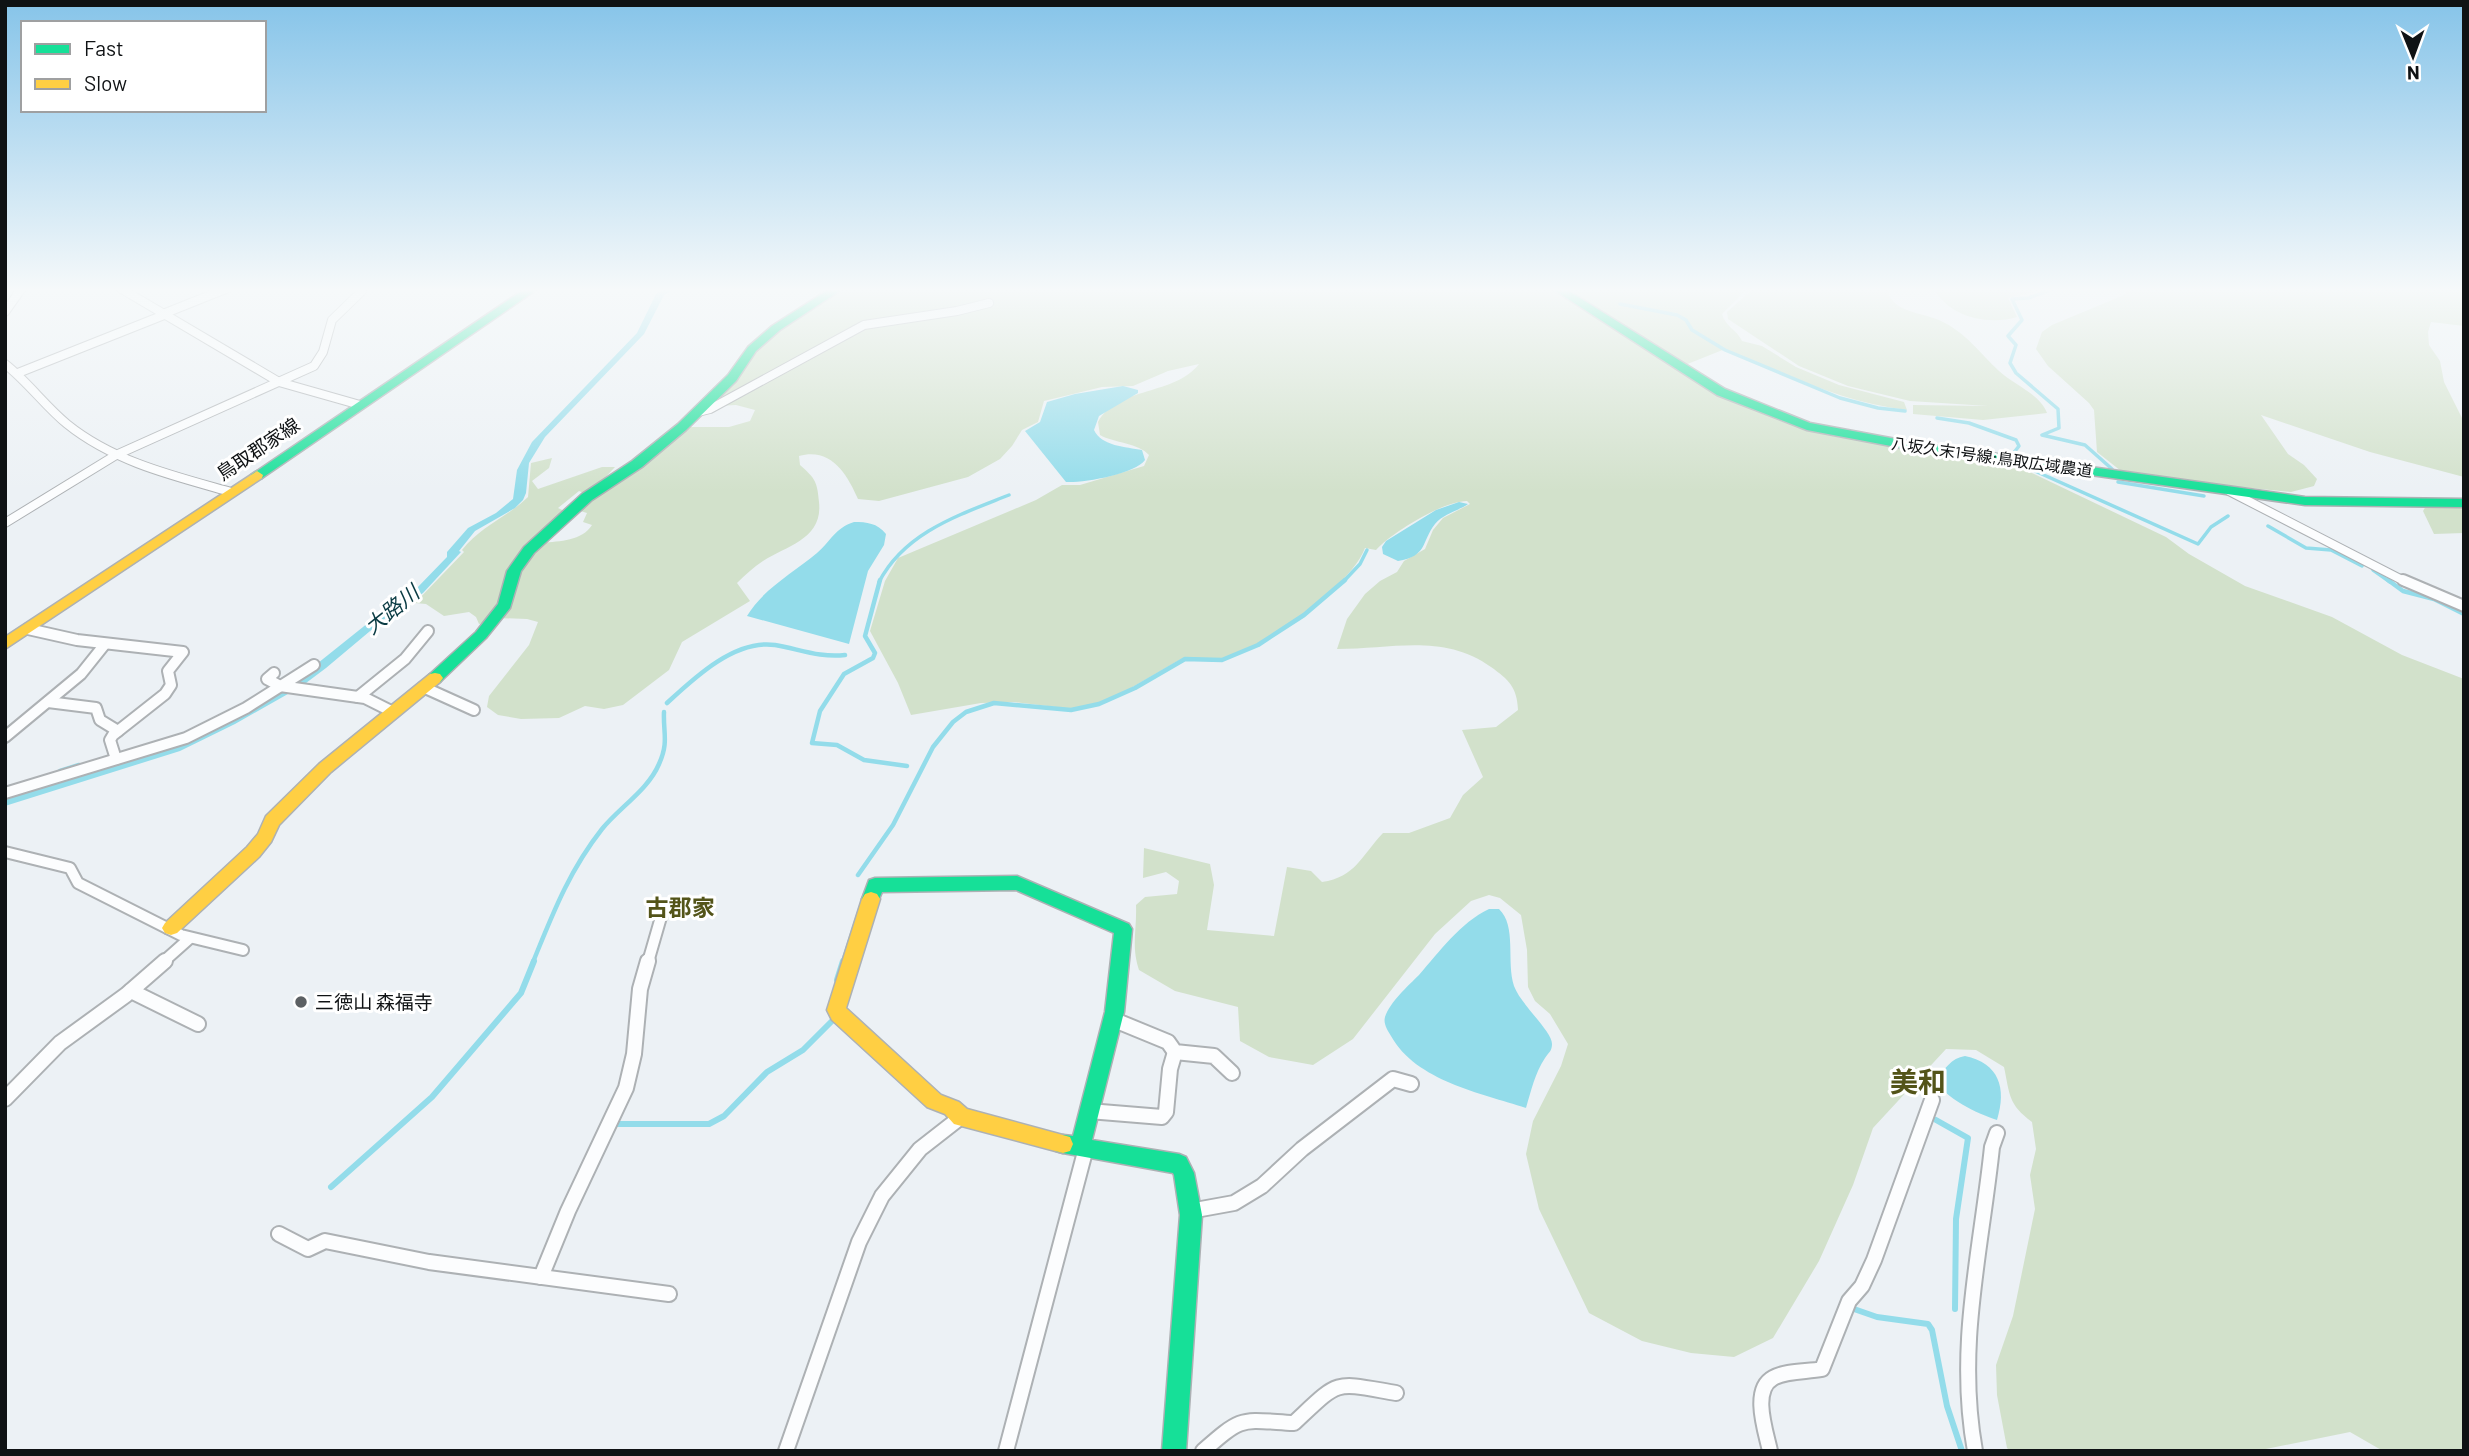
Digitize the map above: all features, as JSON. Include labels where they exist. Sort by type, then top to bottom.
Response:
[{"type":"street","points":[[18,373],[61,356]]},
{"type":"street","points":[[234,356],[279,382],[359,405]]},
{"type":"street","points":[[5,523],[116,455],[279,382],[320,361],[321,356]]},
{"type":"street","name":"鳥取郡家線","points":[[5,644],[432,356]]},
{"type":"street","points":[[171,928],[253,852],[272,821],[322,771],[456,660],[499,612],[511,590],[514,571],[529,550],[587,498],[659,447],[732,378],[747,356]]},
{"type":"street","points":[[698,412],[710,409],[810,356]]},
{"type":"street","name":"八坂久末1号線;鳥取広域農道","points":[[1664,356],[1721,392],[1766,412],[1807,426],[1912,446],[2305,501],[2464,503]]},
{"type":"street","points":[[5,364],[18,373],[67,424],[116,455],[151,469],[231,492]]},
{"type":"street","points":[[2229,491],[2422,590],[2464,606]]},
{"type":"street","points":[[28,629],[105,644],[183,652],[168,671],[172,685],[165,694],[110,740],[116,760]]},
{"type":"street","points":[[358,697],[405,659],[428,631]]},
{"type":"street","points":[[5,737],[81,674],[105,644]]},
{"type":"street","points":[[5,793],[186,738],[246,708],[314,665]]},
{"type":"street","points":[[274,673],[267,679],[281,686],[358,697],[393,712]]},
{"type":"street","points":[[423,687],[474,710]]},
{"type":"street","points":[[48,702],[96,708],[96,716],[101,723],[118,731]]},
{"type":"street","points":[[5,852],[70,868],[78,883],[88,889],[190,938],[243,950]]},
{"type":"street","points":[[1006,1451],[1083,1148],[1089,1111],[1112,1019],[1123,959],[1123,929],[1017,883],[875,885],[836,1010],[934,1101],[952,1108],[961,1117],[1083,1148],[1179,1164],[1184,1173],[1190,1211],[1174,1451]]},
{"type":"street","points":[[541,1277],[631,1072],[639,989],[661,916],[658,910]]},
{"type":"street","points":[[5,1099],[60,1043],[131,991],[190,938]]},
{"type":"street","points":[[131,991],[198,1024]]},
{"type":"street","points":[[1112,1019],[1168,1042],[1175,1052]]},
{"type":"street","points":[[1175,1052],[1212,1054],[1224,1062],[1232,1073]]},
{"type":"street","points":[[1089,1111],[1162,1117],[1166,1111],[1170,1069],[1175,1052]]},
{"type":"street","points":[[1190,1211],[1234,1203],[1262,1186],[1302,1149],[1394,1079],[1411,1084]]},
{"type":"street","points":[[1770,1451],[1761,1392],[1765,1383],[1773,1377],[1822,1369],[1849,1301],[1862,1286],[1874,1260],[1932,1100]]},
{"type":"street","points":[[786,1451],[859,1241],[882,1196],[919,1149],[961,1117]]},
{"type":"street","points":[[1975,1451],[1967,1408],[1970,1322],[1979,1233],[1991,1172],[1993,1138],[1997,1133]]},
{"type":"street","points":[[279,1234],[308,1248],[325,1241],[429,1262],[669,1294]]},
{"type":"street","points":[[1203,1451],[1235,1423],[1245,1420],[1294,1423],[1333,1387],[1346,1384],[1396,1393]]},
{"type":"green space","points":[[750,356],[808,356],[722,401],[716,396]]},
{"type":"green space","points":[[810,356],[1658,356],[1710,389],[1801,428],[1837,437],[2011,463],[2166,537],[2189,554],[2245,586],[2332,617],[2402,655],[2464,679],[2464,1451],[2383,1451],[2350,1432],[2256,1451],[2010,1451],[2007,1448],[1997,1395],[1996,1365],[2013,1316],[2035,1209],[2030,1175],[2036,1149],[2032,1122],[2014,1104],[2004,1067],[1976,1050],[1946,1049],[1873,1128],[1853,1185],[1819,1261],[1773,1338],[1734,1357],[1691,1353],[1642,1341],[1589,1313],[1539,1209],[1526,1154],[1533,1121],[1561,1066],[1568,1044],[1550,1014],[1535,1001],[1528,987],[1527,950],[1521,915],[1500,898],[1489,895],[1471,901],[1435,934],[1353,1039],[1313,1065],[1269,1057],[1240,1041],[1238,1007],[1175,991],[1139,970],[1135,945],[1136,905],[1145,897],[1177,894],[1179,881],[1166,872],[1143,878],[1144,848],[1210,864],[1214,885],[1207,930],[1274,936],[1287,867],[1311,871],[1322,882],[1333,879],[1357,864],[1383,833],[1409,833],[1450,818],[1463,795],[1483,777],[1462,730],[1496,727],[1518,710],[1516,695],[1507,680],[1473,656],[1436,646],[1417,645],[1337,649],[1347,619],[1365,594],[1380,581],[1397,572],[1404,561],[1425,549],[1433,530],[1443,518],[1470,504],[1467,501],[1445,506],[1418,519],[1376,550],[1365,548],[1357,563],[1325,597],[1282,629],[1241,652],[1219,659],[1181,659],[1117,696],[1086,707],[1073,709],[1014,702],[981,703],[911,715],[898,683],[870,631],[885,581],[898,558],[1036,500],[1062,485],[1080,485],[1144,466],[1149,455],[1145,451],[1100,435],[1098,422],[1107,410],[1119,402],[1175,382],[1199,364],[1168,371],[1133,386],[1102,387],[1044,401],[1038,422],[1022,430],[1000,459],[968,477],[879,501],[858,499],[849,480],[829,459],[810,454],[799,456],[800,465],[815,481],[819,515],[815,525],[802,539],[763,561],[737,583],[750,601],[682,642],[669,670],[623,705],[604,709],[585,706],[559,718],[521,719],[498,715],[487,707],[489,696],[529,645],[538,622],[497,618],[516,572],[542,543],[570,539],[588,530],[592,525],[583,522],[587,513],[577,510],[685,427],[729,427],[750,421],[755,410],[736,405],[717,406]]},
{"type":"green space","points":[[1671,356],[1708,356],[1685,365]]},
{"type":"green space","points":[[1742,356],[1778,356],[1796,367],[1839,385],[1904,402],[1907,410],[1860,401]]},
{"type":"green space","points":[[1784,356],[1984,356],[2005,376],[2039,400],[2047,413],[1983,420],[1913,414],[1913,405],[1988,406],[1910,401],[1848,386],[1799,366]]},
{"type":"green space","points":[[2041,356],[2437,356],[2444,382],[2464,422],[2464,477],[2370,452],[2261,415],[2288,454],[2304,465],[2317,479],[2314,486],[2291,492],[2190,482],[2121,471],[2097,452],[2094,410]]},
{"type":"green space","points":[[552,458],[549,468],[532,481],[538,489],[602,467],[615,467],[589,495],[579,491],[558,508],[569,513],[524,564],[489,622],[479,624],[476,617],[469,612],[444,616],[426,604],[415,603],[464,552],[462,550],[469,542],[528,497],[531,463]]},
{"type":"green space","points":[[2426,506],[2464,506],[2464,533],[2434,534],[2423,511]]},
{"type":"water","name":"大路川","points":[[615,356],[623,356],[545,437],[529,463],[523,500],[515,508],[475,531],[459,551],[461,552],[423,593],[388,616],[302,686],[180,751],[5,806],[5,797],[181,743],[313,667],[383,611],[415,590],[447,557],[447,552],[468,528],[496,513],[513,499],[517,470],[532,442]]},
{"type":"water","points":[[1123,386],[1138,390],[1138,393],[1099,416],[1094,430],[1108,443],[1142,450],[1145,460],[1120,473],[1085,481],[1066,482],[1025,431],[1040,422],[1047,402]]},
{"type":"water","points":[[1459,502],[1468,504],[1438,521],[1414,556],[1398,561],[1383,554],[1382,547],[1386,541],[1436,510]]},
{"type":"water","points":[[854,522],[872,524],[886,534],[884,545],[868,571],[849,644],[747,616],[770,589],[817,553],[838,531]]},
{"type":"water","points":[[1489,909],[1499,909],[1504,916],[1510,935],[1514,986],[1547,1032],[1552,1044],[1536,1076],[1526,1108],[1433,1075],[1402,1051],[1385,1022],[1387,1011],[1395,1000],[1451,938]]},
{"type":"water","points":[[1965,1056],[1986,1064],[1997,1079],[2001,1097],[1997,1120],[1954,1099],[1936,1080],[1952,1062]]},
{"type":"waterway","points":[[1739,356],[1840,398],[1878,408],[1905,411]]},
{"type":"waterway","points":[[2012,356],[2010,363],[2016,373],[2058,409],[2059,428],[2042,435],[2085,445],[2112,469]]},
{"type":"waterway","points":[[1937,418],[1969,423],[2016,440],[2019,446],[2012,455]]},
{"type":"waterway","points":[[2035,471],[2198,544],[2211,527],[2228,516]]},
{"type":"waterway","points":[[2118,482],[2204,496]]},
{"type":"waterway","points":[[880,581],[903,550],[918,538],[953,518],[1009,495]]},
{"type":"waterway","points":[[2268,526],[2306,548],[2331,550],[2362,566]]},
{"type":"waterway","points":[[1344,580],[1360,564],[1367,550]]},
{"type":"waterway","points":[[2373,570],[2390,582]]},
{"type":"waterway","points":[[858,875],[893,825],[933,747],[953,722],[966,712],[994,703],[1071,710],[1099,704],[1135,688],[1185,659],[1222,660],[1258,645],[1304,615],[1344,580]]},
{"type":"waterway","points":[[2388,580],[2403,591],[2434,599],[2464,614]]},
{"type":"waterway","points":[[880,581],[865,636],[875,653],[873,658],[844,674],[820,711],[812,743],[837,745],[864,760],[907,766]]},
{"type":"waterway","points":[[667,703],[716,662],[745,648],[775,645],[818,654],[845,655]]},
{"type":"waterway","points":[[533,962],[563,893],[590,845],[609,821],[648,782],[659,764],[664,750],[664,712]]},
{"type":"waterway","points":[[60,771],[79,765]]},
{"type":"waterway","points":[[843,962],[865,894]]},
{"type":"waterway","points":[[331,1187],[432,1097],[521,993],[534,961]]},
{"type":"waterway","points":[[837,980],[843,961]]},
{"type":"waterway","points":[[617,1124],[709,1124],[724,1116],[767,1072],[803,1050],[832,1021]]},
{"type":"waterway","points":[[1936,1120],[1968,1138],[1956,1219],[1955,1309]]},
{"type":"waterway","points":[[1854,1309],[1877,1317],[1928,1324],[1932,1330],[1947,1406],[1962,1451]]},
{"type":"traffic: fast","points":[[257,475],[433,356]]},
{"type":"traffic: fast","points":[[435,678],[481,635],[505,605],[514,571],[529,550],[587,497],[637,464],[682,427],[732,378],[747,356]]},
{"type":"traffic: fast","points":[[1664,356],[1721,392],[1807,426],[1912,446],[2305,501],[2464,503]]},
{"type":"traffic: fast","points":[[871,899],[875,885],[1017,883],[1123,929],[1114,1012],[1080,1148]]},
{"type":"traffic: fast","points":[[1063,1144],[1179,1164],[1184,1173],[1191,1215],[1174,1451]]},
{"type":"traffic: slow","points":[[5,644],[257,475]]},
{"type":"traffic: slow","points":[[171,928],[253,852],[265,837],[272,821],[325,768],[435,678]]},
{"type":"traffic: slow","points":[[871,899],[836,1010],[839,1014],[934,1101],[952,1108],[961,1117],[1063,1144]]},
{"type":"place","name":"三徳山 森福寺","points":[[301,1002]]},
{"type":"district","name":"古郡家","points":[[680,908]]},
{"type":"district","name":"美和","points":[[1918,1082]]}]
